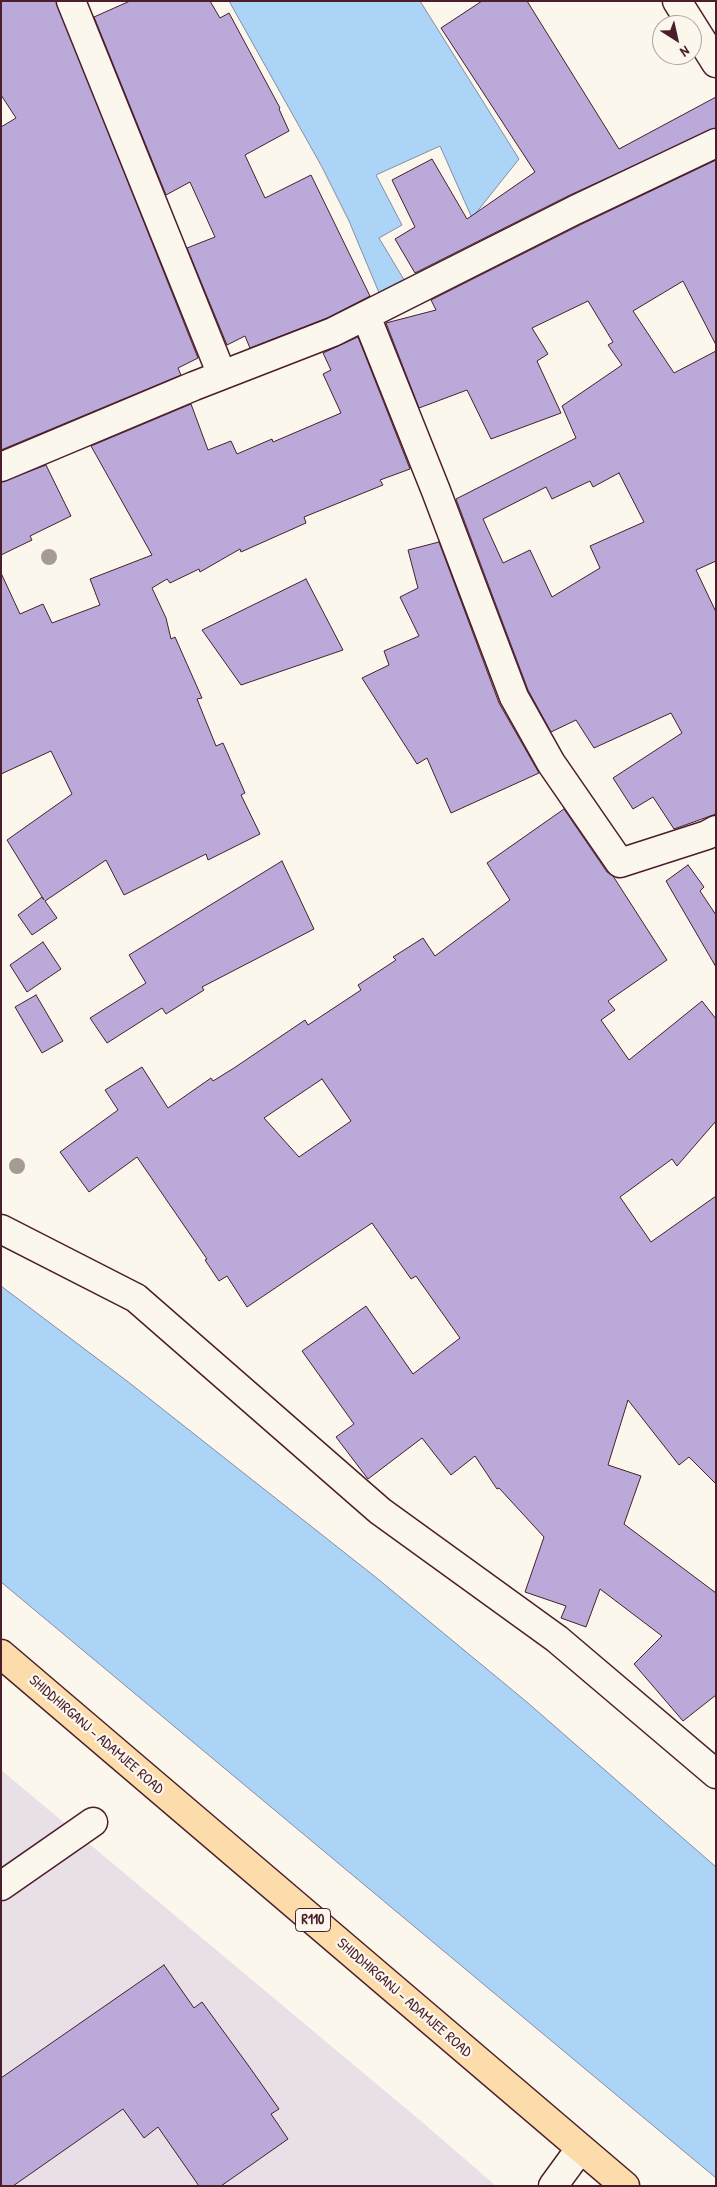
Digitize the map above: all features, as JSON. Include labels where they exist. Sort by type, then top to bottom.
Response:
[{"type":"main road","name":"SHIDDHIRGANJ - ADAMJEE ROAD","points":[[1,1654],[625,2186]]},
{"type":"street","points":[[71,1],[222,375]]},
{"type":"street","points":[[677,1],[716,63]]},
{"type":"street","points":[[1,467],[222,375],[333,332],[575,210],[716,143]]},
{"type":"street","points":[[366,316],[514,697],[551,763],[620,863],[707,835],[716,830]]},
{"type":"street","points":[[1,1229],[136,1298],[380,1511],[557,1640],[716,1774]]},
{"type":"street","points":[[1,1886],[93,1822]]},
{"type":"street","points":[[554,2186],[580,2149]]},
{"type":"shaded area","points":[[1,1770],[422,2122],[496,2186],[1,2186]]},
{"type":"water","points":[[229,1],[420,1],[519,159],[472,218],[440,146],[376,175],[402,225],[379,238],[406,283],[380,295],[349,221],[322,167]]},
{"type":"water","points":[[1,1286],[127,1381],[378,1579],[528,1703],[716,1867],[716,2178],[1,1582]]},
{"type":"building","points":[[1,1],[56,1],[198,358],[178,368],[181,375],[1,450],[1,127],[16,118],[1,95]]},
{"type":"building","points":[[130,1],[210,1],[220,18],[229,13],[280,108],[289,131],[245,155],[265,198],[311,175],[370,296],[327,318],[250,348],[245,336],[227,345],[187,248],[215,237],[190,182],[166,195],[94,17]]},
{"type":"building","points":[[482,1],[527,1],[619,149],[716,97],[716,128],[568,196],[415,273],[395,239],[415,227],[392,180],[432,159],[467,219],[535,172],[441,28]]},
{"type":"building","points":[[716,160],[716,345],[683,281],[633,311],[674,373],[716,351],[716,561],[696,570],[716,612],[716,814],[674,829],[653,797],[633,809],[613,778],[682,733],[671,713],[594,748],[576,720],[551,732],[528,690],[456,499],[576,438],[562,406],[622,365],[608,345],[613,342],[588,301],[532,328],[548,354],[537,361],[561,413],[491,439],[467,390],[419,408],[386,323],[436,310],[431,300],[582,224]],"holes":[[[619,473],[644,522],[590,546],[600,568],[552,597],[530,550],[503,563],[483,519],[546,487],[552,499],[590,481],[593,487]]]},
{"type":"building","points":[[358,337],[410,469],[380,480],[383,485],[304,517],[306,523],[241,552],[240,549],[200,572],[199,569],[170,583],[167,579],[152,588],[166,618],[171,639],[175,637],[202,698],[197,699],[216,746],[223,743],[245,793],[241,795],[260,834],[208,860],[206,854],[124,895],[106,860],[45,901],[57,918],[32,935],[18,915],[42,897],[44,900],[7,840],[72,794],[51,751],[1,774],[1,573],[20,614],[43,604],[52,623],[100,605],[90,579],[152,555],[91,446],[191,404],[208,450],[231,441],[237,454],[272,439],[273,442],[341,413],[323,374],[331,370],[323,353]]},
{"type":"building","points":[[46,465],[71,516],[30,536],[32,540],[1,555],[1,482]]},
{"type":"building","points":[[439,542],[499,703],[539,773],[451,813],[427,758],[417,764],[362,678],[389,665],[384,651],[419,636],[400,597],[418,588],[408,550]]},
{"type":"building","points":[[306,579],[343,650],[241,685],[202,630]]},
{"type":"building","points":[[564,809],[607,872],[613,876],[667,960],[608,1001],[615,1010],[601,1020],[629,1060],[702,1001],[716,1019],[716,1121],[677,1166],[672,1159],[620,1197],[651,1242],[716,1196],[716,1484],[689,1457],[679,1465],[628,1400],[608,1465],[641,1476],[624,1524],[716,1593],[716,1695],[683,1721],[634,1664],[662,1636],[600,1589],[586,1627],[561,1618],[566,1606],[525,1592],[544,1537],[499,1488],[497,1489],[475,1456],[451,1475],[422,1438],[368,1479],[336,1437],[354,1424],[302,1351],[366,1306],[413,1374],[460,1338],[416,1276],[411,1279],[372,1223],[247,1307],[227,1276],[219,1281],[205,1260],[207,1259],[137,1157],[89,1192],[60,1152],[118,1110],[105,1090],[142,1067],[168,1108],[211,1078],[213,1081],[234,1068],[305,1020],[308,1025],[361,990],[358,985],[396,960],[393,957],[423,938],[435,956],[510,900],[487,863]],"holes":[[[322,1079],[351,1121],[299,1157],[264,1118]]]},
{"type":"building","points":[[282,861],[314,929],[202,987],[204,990],[166,1014],[162,1008],[107,1043],[90,1018],[146,983],[129,955]]},
{"type":"building","points":[[688,865],[704,887],[700,891],[716,915],[716,967],[666,881]]},
{"type":"building","points":[[43,942],[61,969],[27,992],[10,965]]},
{"type":"building","points":[[36,995],[63,1041],[42,1053],[15,1007]]},
{"type":"building","points":[[164,1965],[194,2008],[202,2002],[248,2065],[279,2109],[271,2114],[288,2139],[221,2186],[199,2186],[158,2127],[144,2138],[123,2109],[13,2186],[1,2186],[1,2078]]}]
